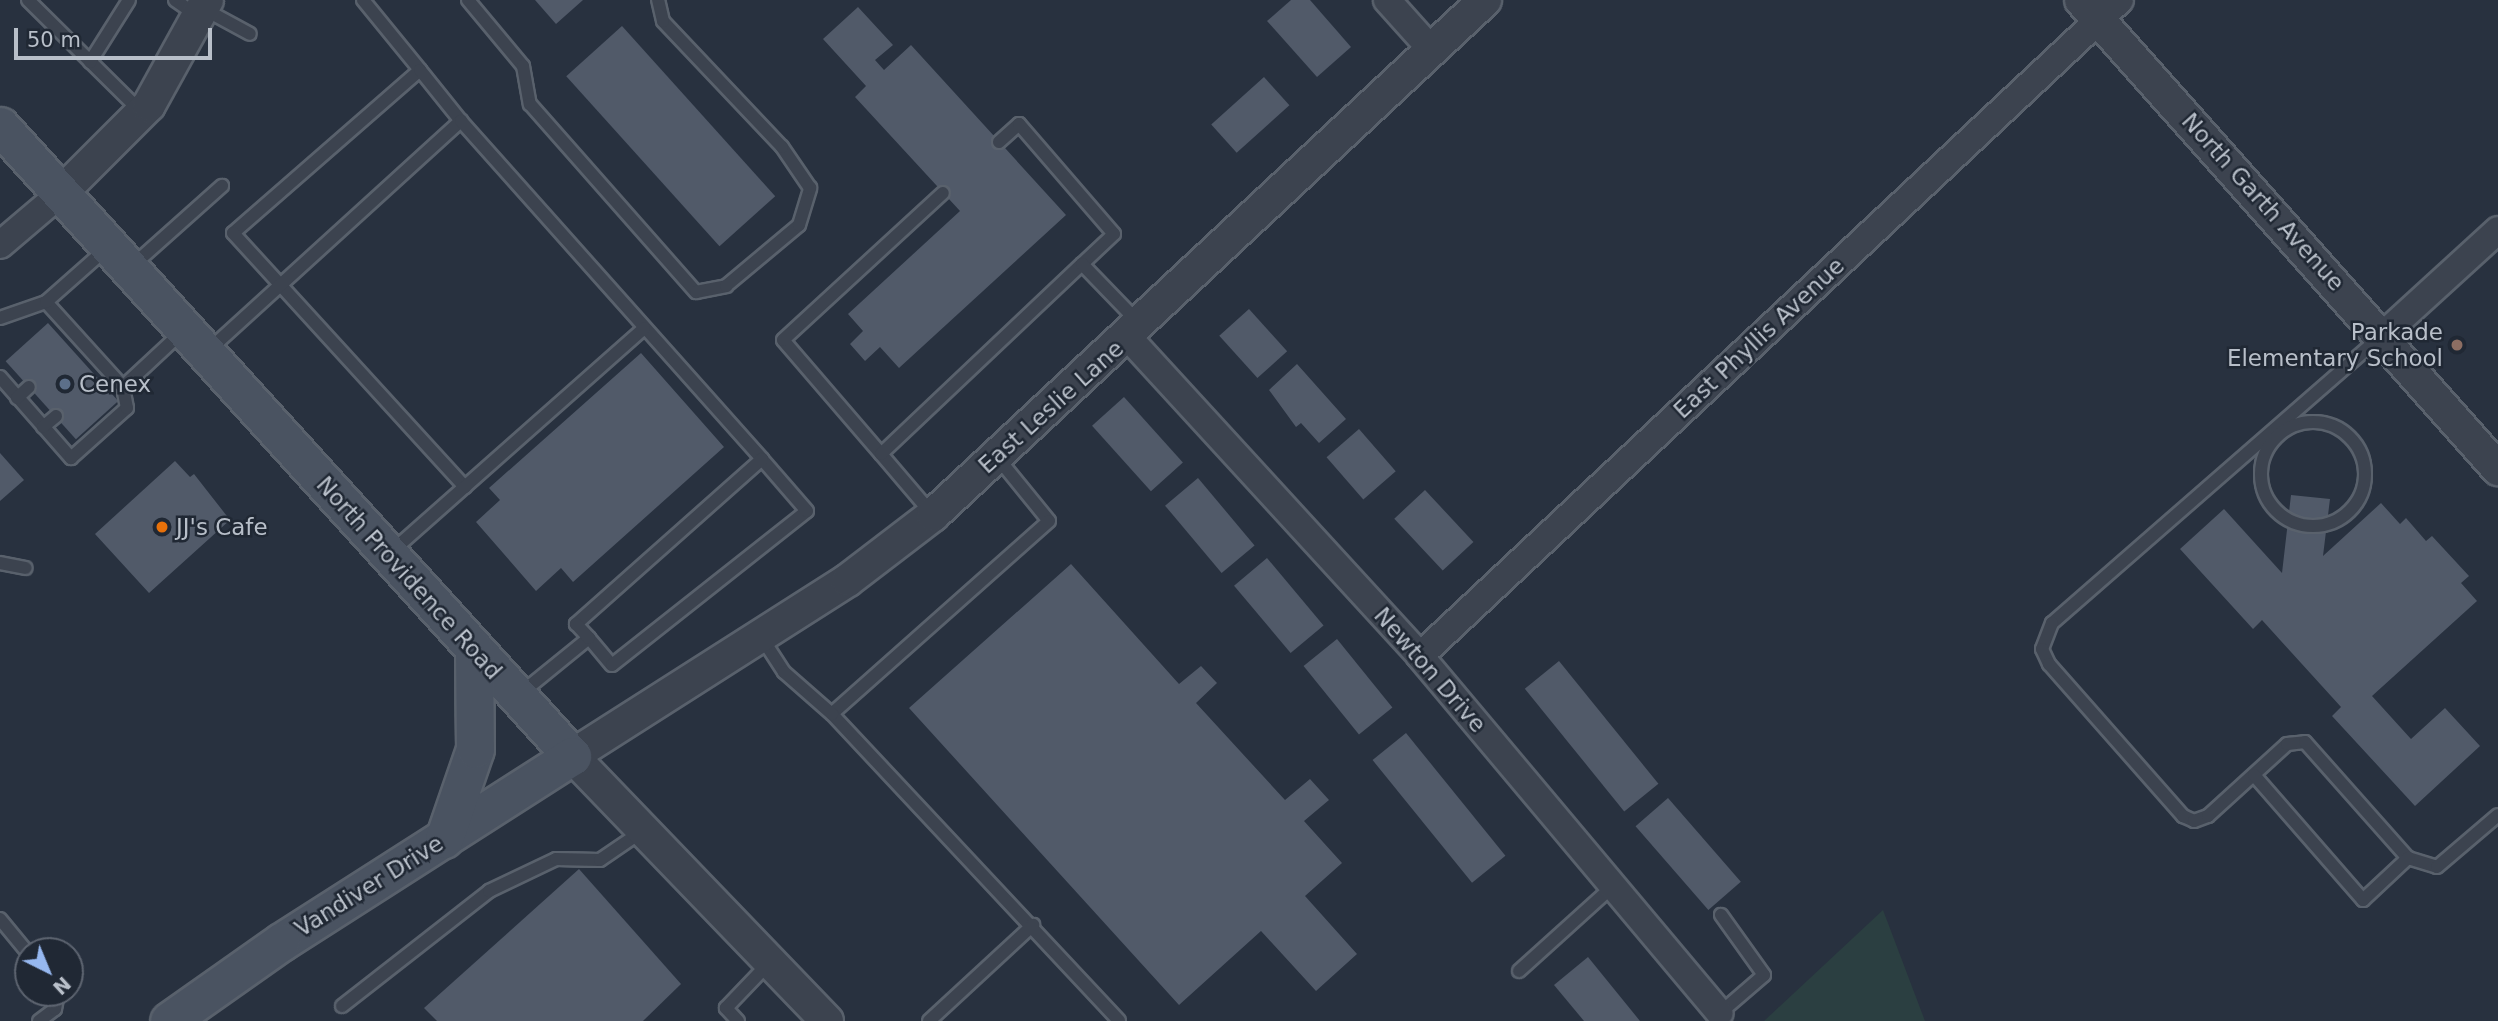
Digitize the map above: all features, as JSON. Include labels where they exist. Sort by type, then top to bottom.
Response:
[{"type":"main road","name":"North Providence Road","points":[[0,127],[117,259],[572,756]]},
{"type":"main road","points":[[444,839],[475,749],[474,649]]},
{"type":"main road","name":"Vandiver Drive","points":[[169,1021],[572,756]]},
{"type":"street","points":[[1387,0],[1430,48]]},
{"type":"street","name":"East Leslie Lane","points":[[572,756],[848,580],[933,514],[1135,331],[1430,48],[1485,0]]},
{"type":"street","points":[[0,245],[59,195],[141,112],[196,6]]},
{"type":"street","name":"North Garth Avenue","points":[[2100,7],[2498,469]]},
{"type":"street","name":"East Phyllis Avenue","points":[[1420,656],[2100,7]]},
{"type":"street","points":[[2382,335],[2498,230]]},
{"type":"street","name":"Newton Drive","points":[[1135,331],[1420,656],[1720,1013]]},
{"type":"street","name":"North Providence Road","points":[[572,756],[827,1021]]},
{"type":"lane","points":[[28,0],[141,112]]},
{"type":"lane","points":[[90,62],[129,0]]},
{"type":"lane","points":[[363,0],[461,121],[762,459],[807,511],[612,665],[576,624],[762,459]]},
{"type":"lane","points":[[468,0],[523,66],[530,104],[696,292],[726,286],[799,225],[810,188],[782,147],[663,21],[657,0]]},
{"type":"lane","points":[[196,6],[250,34]]},
{"type":"lane","points":[[420,70],[233,233],[465,487]]},
{"type":"lane","points":[[123,387],[281,285],[461,121]]},
{"type":"lane","points":[[881,454],[1114,234],[1019,124],[999,142]]},
{"type":"lane","points":[[0,318],[46,302],[117,259],[222,186]]},
{"type":"lane","points":[[933,514],[783,340],[943,193]]},
{"type":"lane","points":[[1082,264],[1135,331]]},
{"type":"lane","points":[[0,377],[71,458],[127,408],[123,387],[108,370],[76,345],[46,302]]},
{"type":"lane","points":[[388,555],[644,328]]},
{"type":"lane","points":[[2382,335],[2278,430],[2052,623],[2042,649],[2049,664],[2183,816],[2194,821],[2208,816],[2287,744],[2305,742],[2408,858],[2437,867],[2498,815]]},
{"type":"lane","points":[[97,379],[108,370]]},
{"type":"lane","points":[[17,398],[29,387]]},
{"type":"lane","points":[[43,427],[56,416]]},
{"type":"lane","points":[[2295,424],[2329,424],[2357,445],[2365,479],[2349,511],[2317,526],[2300,524],[2272,507],[2261,477],[2262,460],[2278,430],[2295,424]]},
{"type":"lane","points":[[832,714],[1049,521],[996,457]]},
{"type":"lane","points":[[0,563],[26,568]]},
{"type":"lane","points":[[760,635],[784,672],[832,714],[1033,925],[1119,1021]]},
{"type":"lane","points":[[517,696],[589,638]]},
{"type":"lane","points":[[2254,775],[2363,900],[2408,858]]},
{"type":"lane","points":[[342,1006],[489,891],[556,859],[600,860],[644,830]]},
{"type":"lane","points":[[1519,971],[1613,886]]},
{"type":"lane","points":[[1720,1013],[1764,975],[1721,915]]},
{"type":"lane","points":[[0,919],[15,937]]},
{"type":"lane","points":[[929,1021],[1033,925]]},
{"type":"lane","points":[[738,1021],[726,1008],[770,961]]},
{"type":"lane","points":[[38,1021],[55,1007]]},
{"type":"green space","points":[[1883,910],[1925,1021],[1764,1021]]},
{"type":"building","points":[[535,0],[583,0],[556,24]]},
{"type":"building","points":[[1291,0],[1310,0],[1351,47],[1317,77],[1267,21]]},
{"type":"building","points":[[858,7],[893,45],[875,60],[884,70],[911,45],[1066,215],[899,368],[880,347],[865,361],[850,344],[863,331],[848,314],[960,211],[855,97],[866,86],[823,39]]},
{"type":"building","points":[[622,26],[775,196],[719,246],[566,76]]},
{"type":"building","points":[[1264,77],[1289,105],[1237,153],[1211,125]]},
{"type":"building","points":[[1249,309],[1287,351],[1257,378],[1219,336]]},
{"type":"building","points":[[48,323],[118,401],[76,439],[6,361]]},
{"type":"building","points":[[641,353],[724,447],[573,582],[561,568],[536,591],[476,522],[500,500],[489,488]]},
{"type":"building","points":[[1297,364],[1346,419],[1319,443],[1301,423],[1296,427],[1269,390]]},
{"type":"building","points":[[1124,397],[1183,462],[1151,491],[1092,426]]},
{"type":"building","points":[[1359,429],[1396,471],[1363,499],[1327,457]]},
{"type":"building","points":[[0,453],[24,480],[0,501]]},
{"type":"building","name":"JJ's Cafe","points":[[175,461],[190,477],[194,474],[230,520],[149,593],[95,534]]},
{"type":"building","points":[[1198,478],[1255,545],[1222,573],[1165,506]]},
{"type":"building","points":[[1425,490],[1473,542],[1443,571],[1394,519]]},
{"type":"building","points":[[2291,495],[2330,499],[2323,556],[2381,503],[2400,524],[2406,518],[2426,541],[2432,536],[2469,576],[2461,583],[2477,601],[2372,696],[2411,739],[2445,708],[2480,746],[2415,806],[2332,716],[2341,707],[2262,620],[2253,629],[2180,549],[2224,509],[2282,573]]},
{"type":"building","points":[[1267,558],[1324,625],[1291,653],[1234,586]]},
{"type":"building","points":[[1071,564],[1179,684],[1201,666],[1217,683],[1196,703],[1285,800],[1310,779],[1329,800],[1304,821],[1342,863],[1305,896],[1357,954],[1316,991],[1261,931],[1179,1005],[909,708]]},
{"type":"building","points":[[1337,639],[1392,707],[1359,734],[1304,666]]},
{"type":"building","points":[[1559,661],[1658,784],[1624,811],[1525,689]]},
{"type":"building","points":[[1406,733],[1505,856],[1472,883],[1373,760]]},
{"type":"building","points":[[1668,798],[1741,882],[1708,910],[1636,826]]},
{"type":"building","points":[[579,869],[681,984],[643,1021],[437,1021],[424,1008]]},
{"type":"building","points":[[1588,957],[1640,1021],[1584,1021],[1554,985]]},
{"type":"place","name":"Parkade Elementary School","points":[[2457,345]]},
{"type":"place","name":"Cenex","points":[[65,384]]},
{"type":"place","name":"JJ's Cafe","points":[[162,527]]}]
